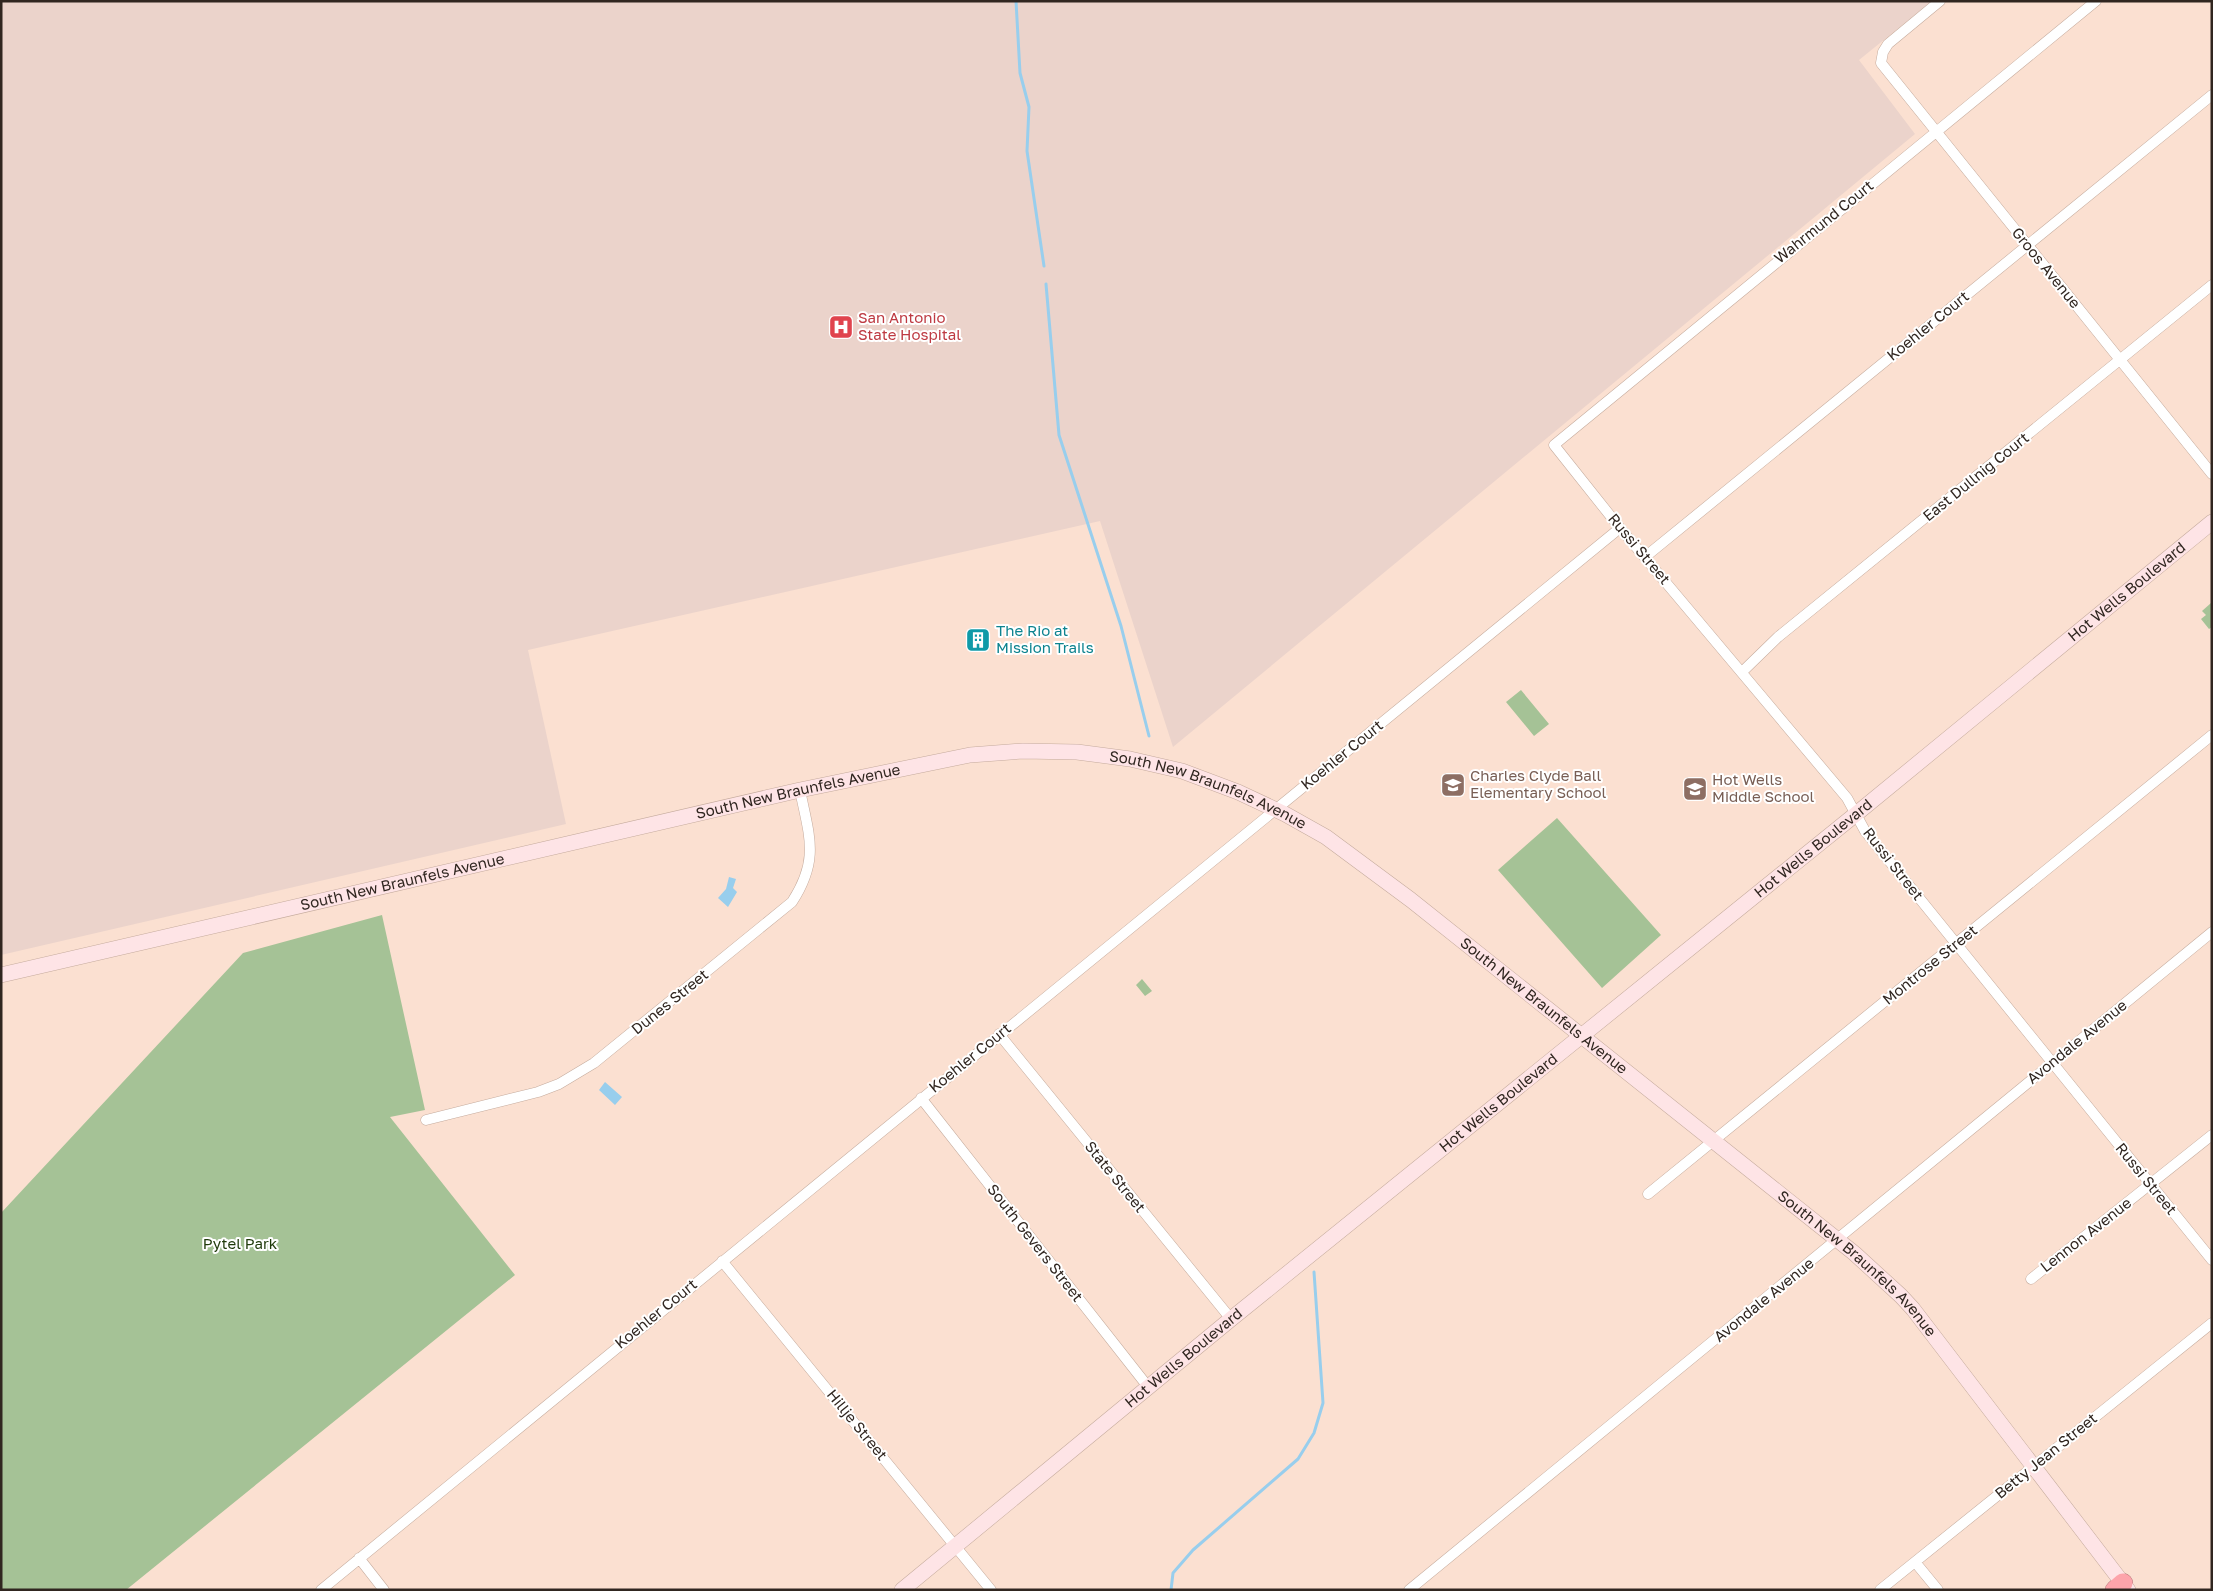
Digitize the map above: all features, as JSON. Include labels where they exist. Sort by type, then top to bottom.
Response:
[{"type":"main road","name":"Hot Wells Boulevard","points":[[902,1590],[1231,1319],[1856,814],[2212,522]]},
{"type":"main road","name":"South New Braunfels Avenue","points":[[1,975],[800,790],[970,755],[1023,751],[1076,752],[1130,759],[1182,771],[1238,792],[1301,822],[1344,850],[1411,900],[1838,1240],[1901,1296],[2034,1466],[2122,1588]]},
{"type":"street","name":"Groos Avenue","points":[[1940,1],[1888,44],[1883,52],[1881,63],[2212,474]]},
{"type":"street","name":"Wahrmund Court","points":[[1554,445],[2096,1]]},
{"type":"street","name":"Koehler Court","points":[[1646,557],[2212,95]]},
{"type":"street","name":"East Dullnig Court","points":[[1742,672],[1778,637],[2212,285]]},
{"type":"street","name":"Russi Street","points":[[1554,445],[1620,528],[1847,798],[1865,830],[2212,1260]]},
{"type":"street","name":"Koehler Court","points":[[321,1590],[1620,528]]},
{"type":"street","name":"Montrose Street","points":[[1648,1194],[2212,735]]},
{"type":"street","name":"Dunes Street","points":[[426,1120],[538,1092],[559,1084],[594,1063],[792,902],[801,889],[811,861],[811,846],[800,790]]},
{"type":"street","name":"Avondale Avenue","points":[[1409,1590],[2212,932]]},
{"type":"street","name":"State Street","points":[[999,1034],[1231,1319]]},
{"type":"street","name":"South Gevers Street","points":[[921,1098],[1149,1388]]},
{"type":"street","name":"Lennon Avenue","points":[[2031,1280],[2212,1135]]},
{"type":"street","name":"Hillje Street","points":[[722,1261],[991,1590]]},
{"type":"street","name":"Betty Jean Street","points":[[1880,1590],[2212,1323]]},
{"type":"street","points":[[359,1558],[384,1590]]},
{"type":"street","points":[[1915,1562],[1938,1590]]},
{"type":"shaded area","name":"San Antonio State Hospital","points":[[1,1],[1932,1],[1859,60],[1915,134],[1173,747],[1100,521],[528,650],[566,824],[1,955]]},
{"type":"green space","points":[[2211,603],[2212,627],[2209,629],[2201,619],[2206,615],[2202,611]]},
{"type":"green space","points":[[1521,690],[1549,724],[1534,736],[1506,702]]},
{"type":"green space","points":[[1557,818],[1661,935],[1602,988],[1498,870]]},
{"type":"green space","name":"Pytel Park","points":[[382,915],[425,1110],[390,1117],[515,1275],[126,1590],[1,1590],[1,1213],[243,953]]},
{"type":"green space","points":[[1142,979],[1152,991],[1145,996],[1136,985]]},
{"type":"water","points":[[729,877],[736,879],[733,888],[737,892],[728,907],[718,898],[726,889]]},
{"type":"water","points":[[605,1082],[622,1097],[615,1105],[599,1090]]},
{"type":"waterway","points":[[1016,1],[1020,73],[1029,107],[1027,151],[1044,266]]},
{"type":"waterway","points":[[1046,284],[1059,435],[1121,626],[1149,736]]},
{"type":"waterway","points":[[1171,1590],[1173,1573],[1193,1550],[1298,1459],[1314,1433],[1323,1403],[1314,1272]]},
{"type":"place","name":"San Antonio State Hospital","points":[[841,327]]},
{"type":"place","name":"The Rio at Mission Trails","points":[[978,640]]},
{"type":"place","name":"Charles Clyde Ball Elementary School","points":[[1453,785]]},
{"type":"place","name":"Hot Wells Middle School","points":[[1695,789]]}]
